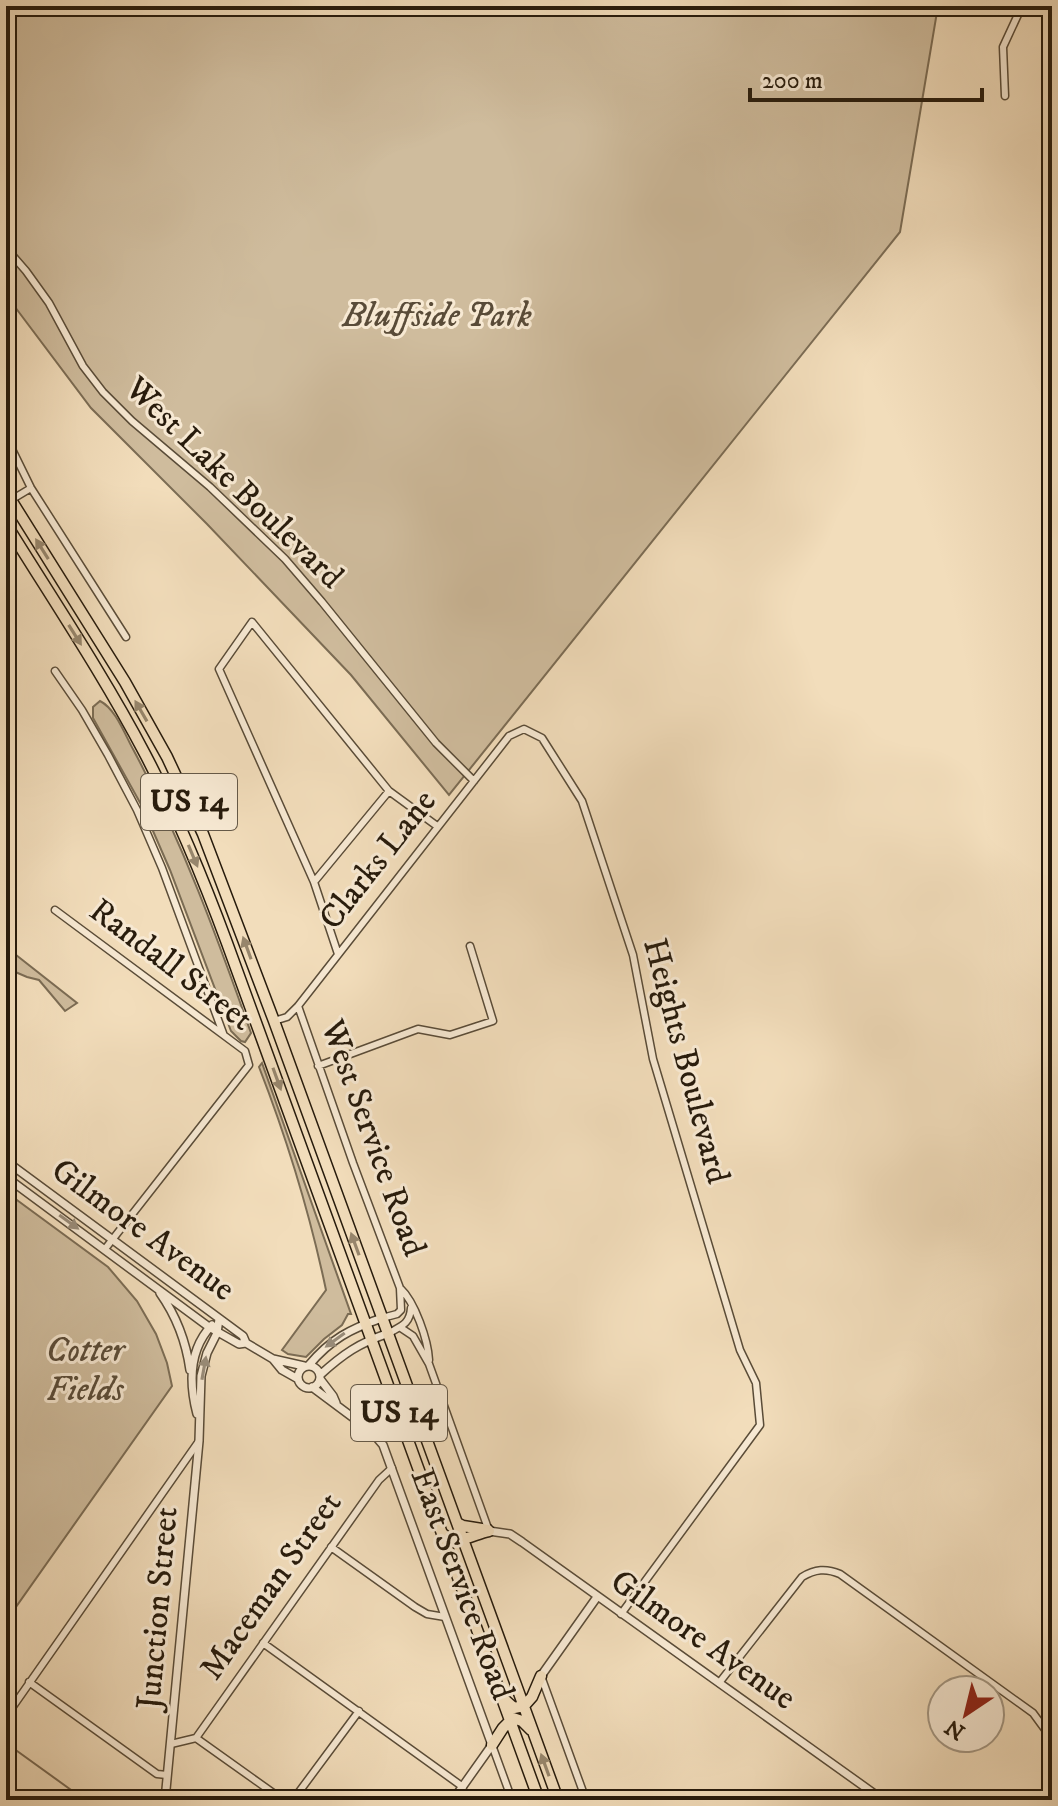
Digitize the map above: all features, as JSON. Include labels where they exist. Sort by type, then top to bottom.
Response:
[{"type":"highway","name":"US 14","points":[[8,498],[102,645],[167,757],[203,834],[472,1563]]},
{"type":"highway","name":"US 14","points":[[6,524],[114,700],[160,783],[205,885],[539,1800]]},
{"type":"highway","points":[[250,1006],[259,1016],[274,1021]]},
{"type":"highway","points":[[457,1523],[489,1531]]},
{"type":"highway","points":[[443,1534],[451,1540],[463,1540],[489,1531]]},
{"type":"highway","points":[[449,1551],[460,1551],[472,1563],[558,1800]]},
{"type":"highway","points":[[514,1679],[525,1685],[541,1676]]},
{"type":"highway","points":[[501,1695],[514,1708],[524,1706],[532,1697],[541,1676]]},
{"type":"highway","points":[[492,1745],[510,1720],[519,1719],[533,1731]]},
{"type":"highway","points":[[492,1745],[507,1739],[522,1753]]},
{"type":"street","points":[[1005,96],[1003,47],[1022,6]]},
{"type":"street","name":"West Lake Boulevard","points":[[6,248],[49,303],[83,366],[103,392],[132,421],[217,493],[285,559],[436,743],[474,781]]},
{"type":"street","points":[[6,437],[31,488],[126,637]]},
{"type":"street","points":[[8,498],[31,488]]},
{"type":"street","points":[[338,954],[314,882],[219,669],[252,622],[389,791],[437,826]]},
{"type":"street","points":[[55,671],[82,710],[137,810],[162,868],[224,1036]]},
{"type":"street","name":"Clarks Lane","points":[[274,1021],[287,1017],[298,1006],[509,736],[524,729]]},
{"type":"street","name":"Heights Boulevard","points":[[524,729],[542,738],[582,801],[633,955],[653,1059],[740,1350],[756,1383],[760,1425],[621,1614]]},
{"type":"street","points":[[314,882],[389,791]]},
{"type":"street","name":"Randall Street","points":[[55,910],[245,1051],[249,1065],[112,1239]]},
{"type":"street","points":[[318,1066],[418,1029],[450,1035],[493,1021],[470,946]]},
{"type":"street","name":"West Service Road","points":[[298,1006],[400,1288],[401,1310],[382,1318]]},
{"type":"street","name":"Gilmore Avenue","points":[[6,1161],[243,1336],[246,1343],[273,1359],[315,1367],[320,1377]]},
{"type":"street","name":"Gilmore Avenue","points":[[6,1177],[217,1333],[239,1344],[246,1343]]},
{"type":"street","points":[[105,1249],[112,1239]]},
{"type":"street","points":[[157,1288],[180,1328],[191,1380]]},
{"type":"street","name":"West Service Road","points":[[400,1288],[407,1295],[427,1346],[429,1364]]},
{"type":"street","name":"West Service Road","points":[[411,1306],[409,1318],[401,1328],[413,1336],[429,1364],[489,1531]]},
{"type":"street","points":[[298,1379],[299,1371],[334,1340],[382,1318]]},
{"type":"street","name":"Junction Street","points":[[199,1420],[191,1380],[197,1350],[209,1327],[219,1319]]},
{"type":"street","name":"Junction Street","points":[[165,1800],[199,1441],[201,1376],[219,1319]]},
{"type":"street","points":[[312,1387],[347,1351],[401,1328]]},
{"type":"street","name":"Gilmore Avenue","points":[[273,1359],[302,1385],[312,1387]]},
{"type":"street","name":"East Service Road","points":[[320,1377],[336,1405]]},
{"type":"street","name":"East Service Road","points":[[312,1387],[380,1440],[512,1800]]},
{"type":"street","points":[[7,1715],[199,1441]]},
{"type":"street","name":"Maceman Street","points":[[196,1738],[379,1480],[392,1468]]},
{"type":"street","name":"Gilmore Avenue","points":[[489,1531],[515,1537],[883,1800]]},
{"type":"street","points":[[331,1547],[415,1607],[427,1614],[445,1617]]},
{"type":"street","points":[[719,1683],[797,1582],[810,1572],[831,1570],[1033,1713],[1052,1739]]},
{"type":"street","points":[[586,1800],[541,1676],[597,1597]]},
{"type":"street","points":[[263,1643],[463,1787]]},
{"type":"street","points":[[29,1682],[157,1774],[167,1775]]},
{"type":"street","points":[[293,1800],[359,1711]]},
{"type":"street","points":[[171,1744],[196,1738],[283,1800]]},
{"type":"street","points":[[453,1800],[492,1745]]},
{"type":"green space","name":"Bluffside Park","points":[[6,6],[938,6],[900,232],[449,795],[351,675],[91,408],[6,295]]},
{"type":"green space","points":[[100,701],[120,723],[183,854],[251,1033],[245,1042],[231,1031],[143,808],[93,718],[93,707]]},
{"type":"green space","points":[[11,951],[77,1003],[65,1011],[39,980],[6,968]]},
{"type":"green space","points":[[262,1063],[351,1314],[306,1357],[282,1350],[326,1290],[297,1177],[259,1067]]},
{"type":"green space","name":"Cotter Fields","points":[[6,1192],[108,1267],[137,1301],[156,1334],[172,1386],[6,1621]]},
{"type":"waterway","points":[[6,1743],[85,1800]]}]
